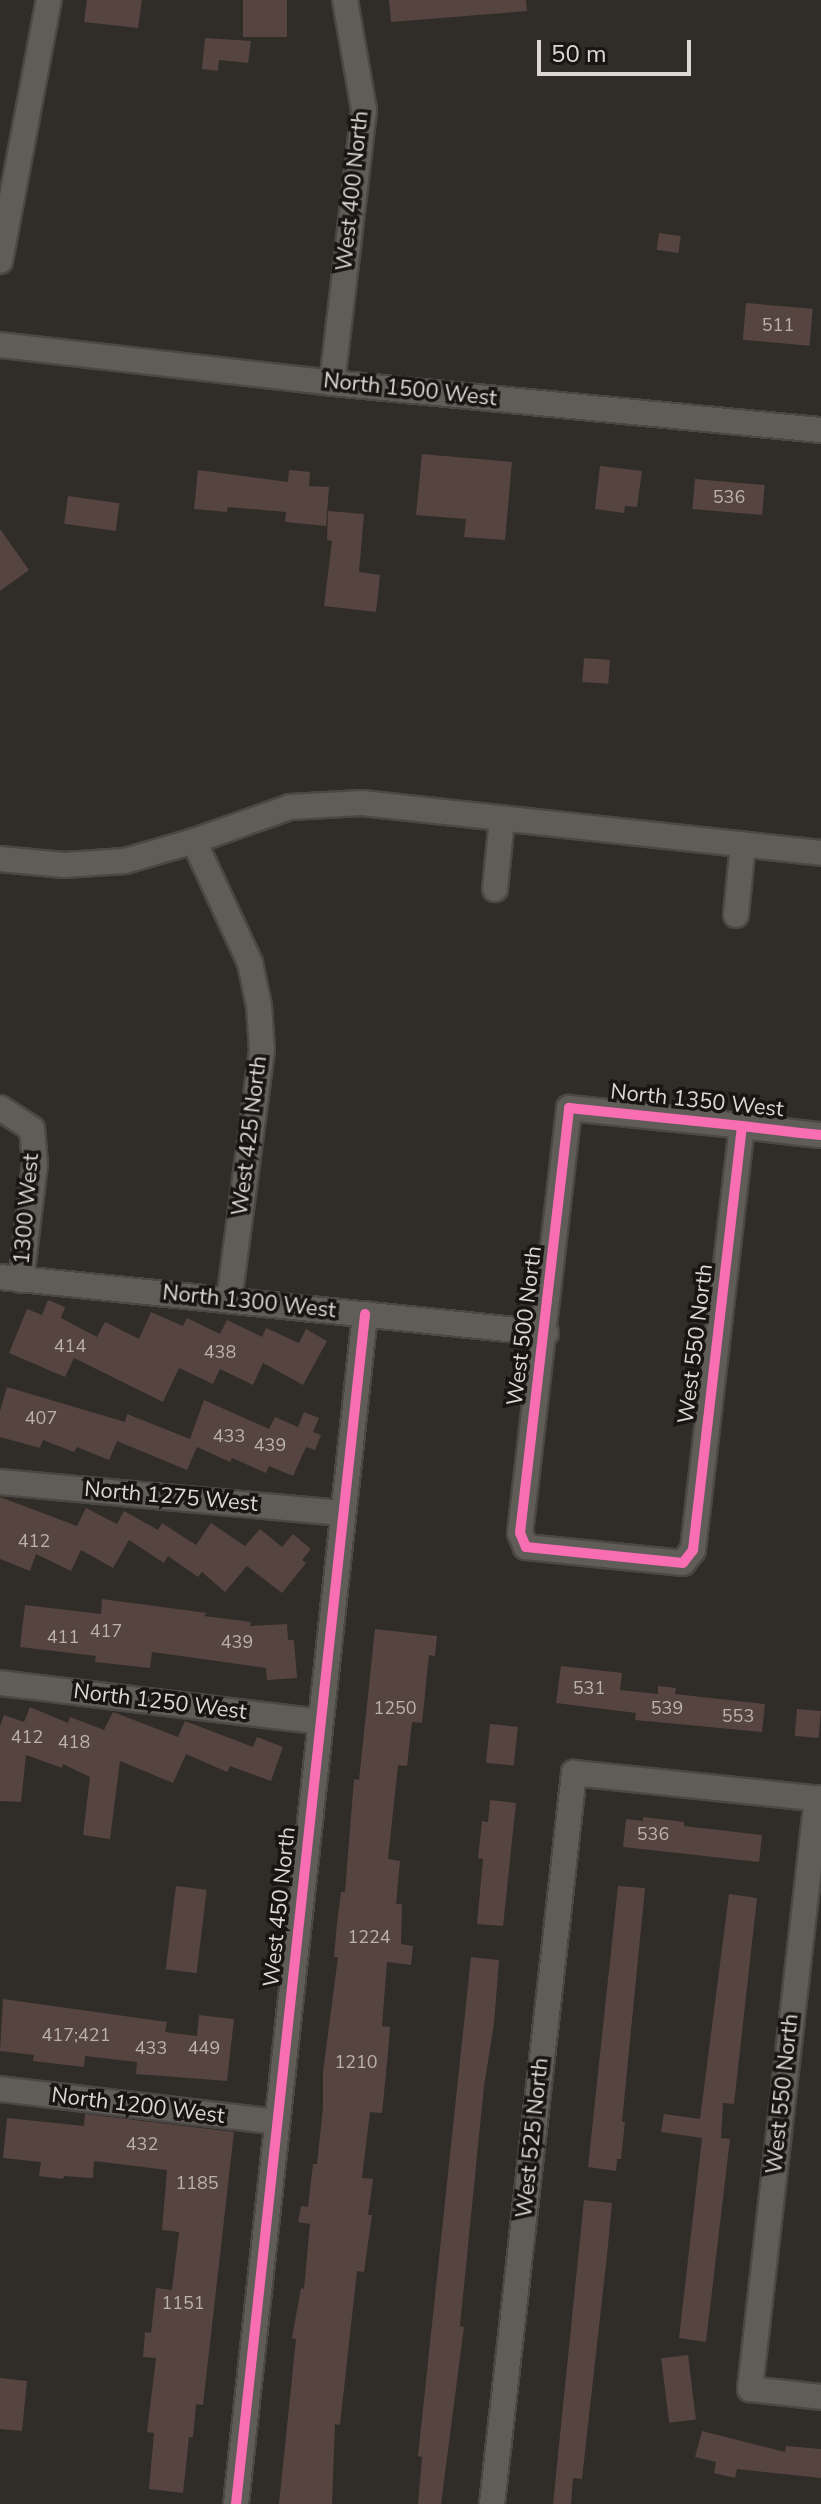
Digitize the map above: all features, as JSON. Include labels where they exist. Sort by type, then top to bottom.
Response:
[{"type":"street","points":[[0,261],[49,0]]},
{"type":"street","name":"West 400 North","points":[[332,383],[364,110],[345,0]]},
{"type":"street","name":"North 1500 West","points":[[0,345],[332,383],[821,430]]},
{"type":"street","points":[[0,859],[64,865],[125,861],[194,841],[290,807],[362,803],[821,853]]},
{"type":"street","points":[[495,889],[502,819]]},
{"type":"street","name":"West 425 North","points":[[194,841],[250,963],[259,1006],[262,1050],[229,1300]]},
{"type":"street","points":[[736,915],[743,844]]},
{"type":"street","name":"1300 West","points":[[0,1108],[32,1129],[35,1164],[11,1278]]},
{"type":"street","name":"North 1350 West","points":[[569,1108],[821,1135]]},
{"type":"street","name":"West 500 North","points":[[526,1547],[520,1533],[546,1333],[569,1108]]},
{"type":"street","name":"West 550 North","points":[[526,1547],[683,1563],[693,1550],[742,1126]]},
{"type":"street","name":"North 1300 West","points":[[11,1278],[546,1333]]},
{"type":"street","name":"West 450 North","points":[[236,2504],[365,1314]]},
{"type":"street","name":"North 1275 West","points":[[0,1482],[343,1513]]},
{"type":"street","name":"North 1250 West","points":[[0,1683],[320,1722]]},
{"type":"street","name":"West 525 North","points":[[492,2504],[574,1773],[819,1798]]},
{"type":"street","name":"West 550 North","points":[[819,1798],[750,2389],[821,2397]]},
{"type":"street","name":"North 1200 West","points":[[0,2089],[277,2122]]},
{"type":"building","points":[[87,0],[142,0],[138,28],[84,22]]},
{"type":"building","points":[[243,0],[287,0],[287,37],[243,37]]},
{"type":"building","points":[[389,0],[526,0],[527,11],[391,22]]},
{"type":"building","points":[[205,38],[251,41],[248,63],[219,60],[218,71],[202,69]]},
{"type":"building","points":[[659,233],[681,236],[678,253],[657,250]]},
{"type":"building","points":[[746,303],[813,309],[810,346],[743,340]]},
{"type":"building","points":[[422,454],[512,462],[505,540],[464,537],[466,519],[416,515]]},
{"type":"building","points":[[600,466],[642,471],[637,507],[625,506],[624,513],[595,509]]},
{"type":"building","points":[[198,470],[288,482],[289,470],[310,472],[309,486],[329,487],[326,526],[285,522],[286,512],[228,507],[227,512],[194,509]]},
{"type":"building","points":[[695,479],[765,485],[762,515],[692,509]]},
{"type":"building","points":[[68,496],[119,503],[116,531],[64,524]]},
{"type":"building","points":[[328,511],[364,514],[359,572],[380,575],[376,612],[324,606],[332,541],[327,540]]},
{"type":"building","points":[[0,529],[29,570],[0,591]]},
{"type":"building","points":[[584,658],[610,660],[608,684],[582,682]]},
{"type":"building","points":[[48,1300],[65,1307],[61,1318],[97,1337],[105,1322],[139,1339],[151,1312],[183,1326],[187,1318],[220,1334],[227,1320],[262,1337],[266,1328],[299,1343],[306,1329],[327,1341],[303,1385],[263,1363],[253,1385],[220,1369],[213,1384],[179,1368],[163,1402],[74,1358],[65,1377],[9,1353],[27,1309],[42,1315]]},
{"type":"building","points":[[7,1387],[125,1422],[127,1414],[190,1439],[204,1400],[269,1429],[275,1417],[298,1427],[304,1412],[319,1418],[313,1432],[321,1435],[315,1450],[306,1447],[293,1476],[269,1466],[266,1473],[232,1458],[230,1462],[197,1447],[187,1470],[117,1441],[109,1460],[77,1447],[74,1452],[43,1440],[40,1448],[0,1437],[0,1411]]},
{"type":"building","points":[[0,1497],[77,1526],[86,1508],[117,1524],[124,1511],[158,1530],[162,1523],[196,1545],[211,1523],[245,1546],[260,1529],[282,1547],[293,1534],[311,1549],[302,1560],[306,1563],[282,1593],[247,1566],[225,1592],[202,1572],[198,1577],[168,1556],[164,1563],[129,1540],[113,1568],[81,1550],[71,1571],[36,1554],[30,1571],[0,1559]]},
{"type":"building","points":[[102,1599],[207,1613],[204,1616],[251,1622],[250,1626],[287,1624],[288,1640],[294,1640],[297,1678],[267,1680],[266,1668],[152,1652],[150,1668],[95,1662],[96,1656],[20,1647],[25,1605],[101,1614]]},
{"type":"building","points":[[375,1629],[437,1636],[435,1656],[429,1655],[422,1723],[412,1722],[407,1766],[398,1765],[388,1859],[400,1861],[396,1904],[402,1904],[401,1944],[413,1946],[411,1965],[387,1962],[382,2026],[390,2027],[382,2113],[370,2112],[362,2178],[373,2179],[368,2215],[372,2215],[364,2272],[357,2271],[340,2425],[335,2424],[332,2504],[279,2504],[296,2339],[292,2338],[301,2288],[304,2289],[310,2224],[298,2222],[301,2206],[308,2207],[313,2164],[317,2164],[323,2072],[338,1957],[334,1957],[337,1923],[341,1892],[345,1892],[354,1779],[359,1780]]},
{"type":"building","points":[[561,1666],[622,1673],[620,1690],[658,1694],[658,1686],[676,1688],[675,1694],[765,1704],[762,1732],[635,1720],[636,1713],[556,1703]]},
{"type":"building","points":[[30,1707],[68,1723],[70,1717],[104,1730],[113,1712],[178,1737],[185,1721],[253,1747],[257,1737],[283,1747],[271,1781],[230,1766],[227,1772],[186,1754],[173,1783],[120,1761],[110,1839],[83,1835],[90,1777],[63,1764],[62,1768],[26,1755],[21,1802],[0,1801],[0,1726],[4,1715],[24,1722]]},
{"type":"building","points":[[797,1709],[821,1711],[819,1738],[795,1736]]},
{"type":"building","points":[[490,1724],[518,1727],[514,1766],[486,1763]]},
{"type":"building","points":[[490,1800],[516,1803],[503,1926],[477,1924],[483,1859],[478,1858],[482,1821],[488,1822]]},
{"type":"building","points":[[643,1817],[684,1822],[684,1826],[762,1835],[759,1862],[623,1847],[626,1819],[643,1821]]},
{"type":"building","points":[[176,1886],[207,1890],[197,1973],[166,1969]]},
{"type":"building","points":[[618,1886],[645,1888],[622,2122],[625,2122],[621,2159],[617,2159],[616,2171],[588,2167]]},
{"type":"building","points":[[729,1894],[757,1898],[734,2104],[723,2103],[721,2138],[730,2139],[706,2342],[679,2338],[702,2138],[661,2132],[664,2114],[700,2119]]},
{"type":"building","points":[[471,1957],[499,1960],[494,2024],[484,2086],[460,2326],[464,2327],[441,2504],[418,2504],[422,2457],[418,2456]]},
{"type":"building","points":[[3,1999],[167,2022],[165,2032],[197,2036],[199,2015],[234,2019],[227,2081],[136,2074],[137,2062],[85,2056],[84,2067],[33,2061],[34,2055],[0,2051]]},
{"type":"building","points":[[85,2114],[234,2132],[203,2405],[196,2404],[183,2493],[149,2489],[154,2433],[147,2432],[156,2358],[143,2357],[145,2332],[151,2333],[156,2288],[172,2290],[179,2232],[162,2230],[167,2170],[94,2161],[93,2178],[64,2176],[63,2179],[39,2176],[41,2162],[3,2158],[7,2118],[84,2126]]},
{"type":"building","points":[[584,2200],[612,2203],[607,2255],[582,2479],[573,2478],[571,2504],[553,2504]]},
{"type":"building","points":[[688,2355],[696,2420],[669,2423],[661,2358]]},
{"type":"building","points":[[0,2378],[27,2381],[22,2431],[0,2429]]},
{"type":"building","points":[[702,2431],[785,2452],[786,2446],[821,2449],[821,2478],[737,2469],[735,2478],[714,2473],[716,2462],[695,2457]]},
{"type":"cycle path","points":[[742,1126],[693,1550],[683,1563],[526,1547],[520,1533],[569,1108],[742,1126],[821,1135]]},
{"type":"cycle path","points":[[236,2504],[365,1314]]}]
